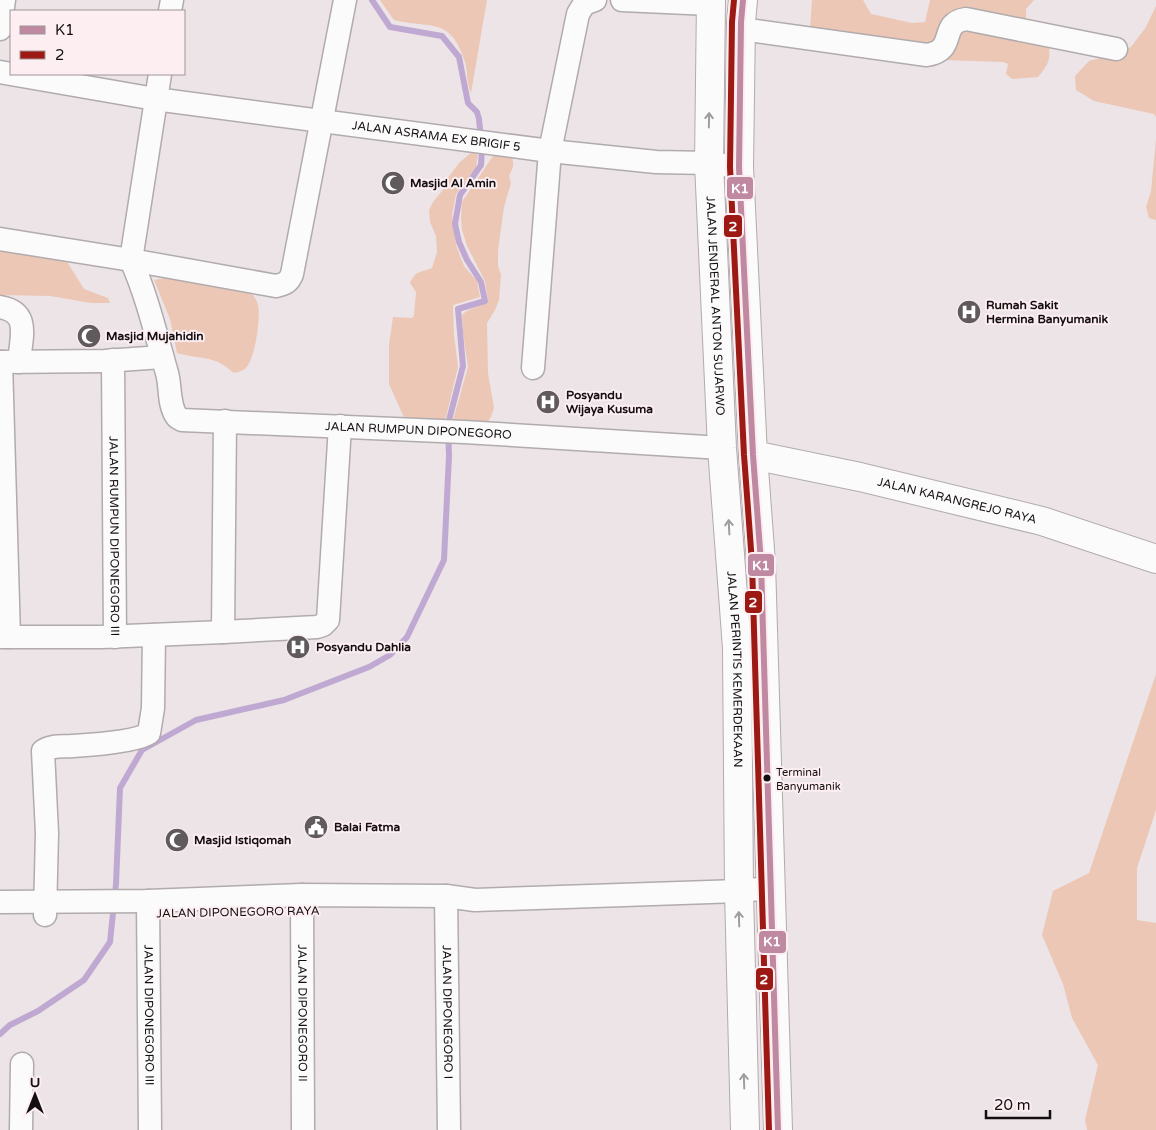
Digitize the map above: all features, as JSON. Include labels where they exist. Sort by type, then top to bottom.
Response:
[{"type":"main road","points":[[744,0],[741,29],[738,167],[761,563],[778,1130]]},
{"type":"main road","name":"JALAN JENDERAL ANTON SUJARWO","points":[[711,2],[709,163],[722,448]]},
{"type":"main road","name":"JALAN PERINTIS KEMERDEKAAN","points":[[722,448],[737,648],[738,892],[745,1130]]},
{"type":"main road","name":"JALAN KARANGREJO RAYA","points":[[753,450],[1042,521],[1156,559]]},
{"type":"street","points":[[0,29],[4,0]]},
{"type":"street","points":[[0,239],[276,286],[290,280],[323,122],[345,0]]},
{"type":"street","points":[[534,368],[550,151],[578,14],[584,4],[595,0]]},
{"type":"street","points":[[622,0],[711,2]]},
{"type":"street","points":[[741,29],[927,55],[938,54],[944,48],[953,23],[966,18],[1116,49]]},
{"type":"street","name":"JALAN ASRAMA EX BRIGIF 5","points":[[18,75],[155,98],[494,144],[656,162],[709,163]]},
{"type":"street","points":[[131,260],[160,75]]},
{"type":"street","points":[[709,163],[738,167]]},
{"type":"street","name":"JALAN RUMPUN DIPONEGORO","points":[[131,260],[141,282],[168,375],[173,411],[177,418],[182,420],[464,432],[722,448]]},
{"type":"street","points":[[0,307],[18,314],[22,320],[7,362],[4,637]]},
{"type":"street","points":[[7,362],[162,358]]},
{"type":"street","name":"JALAN RUMPUN DIPONEGORO III","points":[[4,637],[115,637],[113,360]]},
{"type":"street","points":[[223,632],[225,421]]},
{"type":"street","points":[[115,637],[317,627],[323,625],[328,620],[340,426]]},
{"type":"street","points":[[46,908],[47,833],[43,752],[51,748],[140,738],[149,733],[153,708],[154,635]]},
{"type":"street","points":[[738,892],[771,888]]},
{"type":"street","name":"JALAN DIPONEGORO RAYA","points":[[0,914],[46,908],[446,902],[738,892]]},
{"type":"street","name":"JALAN DIPONEGORO RAYA","points":[[0,902],[46,908]]},
{"type":"street","name":"JALAN DIPONEGORO I","points":[[446,902],[449,1130]]},
{"type":"street","name":"JALAN DIPONEGORO II","points":[[302,903],[302,1130]]},
{"type":"street","name":"JALAN DIPONEGORO III","points":[[148,907],[150,1130]]},
{"type":"street","points":[[21,1130],[22,1064]]},
{"type":"shaded area","points":[[380,0],[487,0],[471,93],[465,62],[453,37],[438,27],[394,20]]},
{"type":"shaded area","points":[[812,0],[863,0],[871,14],[912,23],[925,22],[930,0],[1034,0],[1026,9],[1026,23],[1041,42],[1049,48],[1049,60],[1038,77],[1012,79],[1006,74],[1008,64],[1003,62],[942,60],[810,29]]},
{"type":"shaded area","points":[[1156,6],[1156,117],[1154,114],[1094,101],[1076,90],[1075,76],[1089,61],[1115,54],[1131,47],[1146,27]]},
{"type":"shaded area","points":[[1156,139],[1156,220],[1149,218],[1146,207],[1151,191]]},
{"type":"shaded area","points":[[472,152],[478,155],[476,167],[456,194],[452,215],[456,245],[464,266],[477,281],[480,297],[453,305],[458,367],[446,417],[439,425],[406,422],[389,384],[389,345],[393,317],[412,318],[414,315],[416,292],[410,283],[416,274],[432,268],[437,252],[436,236],[430,222],[429,210],[442,191],[447,179],[460,162]]},
{"type":"shaded area","points":[[495,153],[511,155],[513,163],[509,176],[511,183],[504,207],[498,250],[498,266],[501,275],[499,300],[487,323],[488,373],[494,408],[486,425],[452,424],[468,367],[462,315],[468,310],[488,301],[485,281],[467,246],[462,230],[462,202]]},
{"type":"shaded area","points":[[0,245],[66,260],[84,289],[108,298],[110,303],[91,303],[50,296],[0,295]]},
{"type":"shaded area","points":[[176,276],[248,289],[252,294],[258,305],[258,328],[252,357],[245,369],[234,373],[213,360],[177,353],[170,319],[154,280]]},
{"type":"shaded area","points":[[1156,674],[1156,810],[1137,868],[1137,920],[1156,923],[1156,1130],[1087,1130],[1085,1120],[1098,1065],[1072,1018],[1063,984],[1042,935],[1053,891],[1089,873]]},
{"type":"waterway","points":[[0,1034],[10,1025],[38,1011],[84,980],[110,942],[116,884],[120,788],[142,750],[196,720],[284,700],[369,667],[390,655],[407,637],[444,560],[449,456],[448,424],[463,366],[458,309],[485,301],[481,282],[467,260],[459,242],[455,224],[460,195],[481,165],[482,149],[479,119],[477,112],[468,103],[459,57],[442,36],[390,27],[372,0]]},
{"type":"transit line","name":"2","points":[[734,0],[730,167],[744,455],[752,563],[769,1130]]},
{"type":"transit line","name":"K1","points":[[743,0],[739,167],[753,455],[761,563],[778,1130]]},
{"type":"place","name":"Masjid Al Amin","points":[[393,183]]},
{"type":"place","name":"Rumah Sakit Hermina Banyumanik","points":[[969,312]]},
{"type":"place","name":"Masjid Mujahidin","points":[[89,336]]},
{"type":"place","name":"Posyandu Wijaya Kusuma","points":[[548,402]]},
{"type":"place","name":"Posyandu Dahlia","points":[[298,647]]},
{"type":"place","name":"Terminal Banyumanik","points":[[767,778]]},
{"type":"place","name":"Balai Fatma","points":[[316,827]]},
{"type":"place","name":"Masjid Istiqomah","points":[[177,840]]}]
